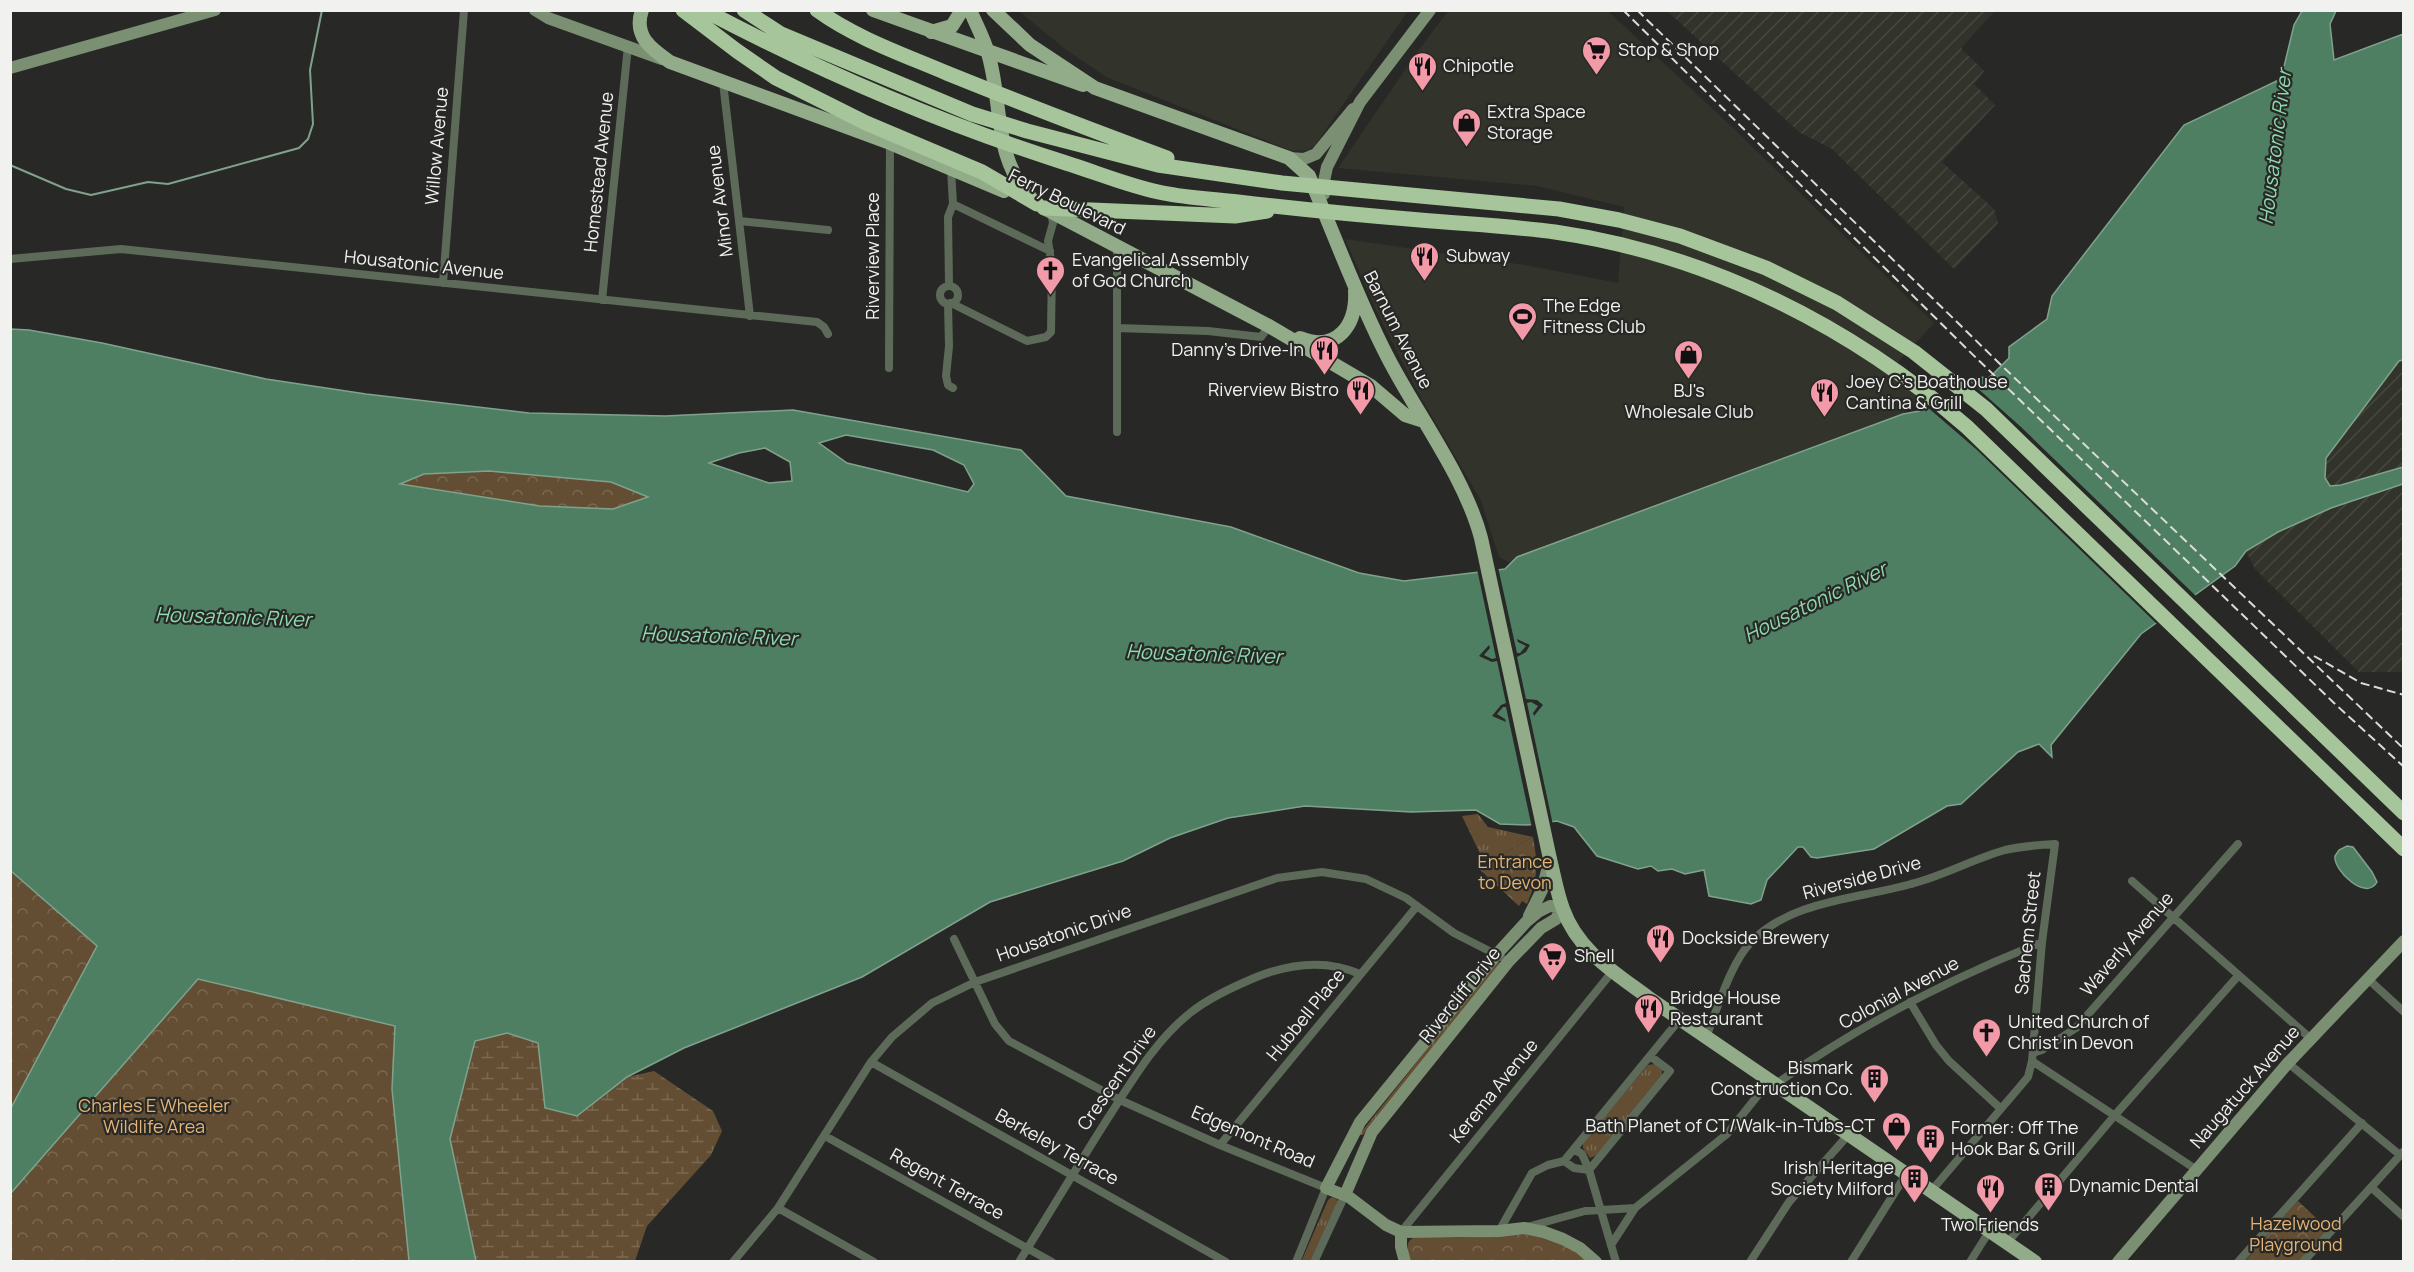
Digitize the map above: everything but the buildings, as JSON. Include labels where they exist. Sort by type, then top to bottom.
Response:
[{"type":"highway","points":[[683,10],[776,78],[866,123],[982,172],[1044,208],[1235,216],[1291,208]]},
{"type":"highway","points":[[704,10],[767,44],[991,139],[1161,193],[1291,208],[1546,231],[1617,244],[1698,269],[1779,302],[1867,351],[1930,395],[1998,456],[2403,849]]},
{"type":"highway","points":[[744,10],[781,34],[988,119],[1158,165],[1282,183],[1537,206],[1622,221],[1696,241],[1789,278],[1865,320],[1933,366],[2010,431],[2403,813]]},
{"type":"highway","points":[[818,10],[870,40],[989,88],[1015,101],[1209,173]]},
{"type":"main road","name":"Ferry Boulevard","points":[[642,10],[639,22],[641,35],[651,48],[670,62],[890,143],[1044,208],[1269,326],[1371,386],[1405,415],[1424,421]]},
{"type":"main road","points":[[873,10],[988,53],[1095,88]]},
{"type":"main road","points":[[931,32],[952,26],[962,10]]},
{"type":"main road","points":[[970,10],[988,53],[989,88],[1006,159],[1020,185],[1044,208]]},
{"type":"main road","name":"Barnum Avenue","points":[[993,10],[1030,45],[1095,88],[1289,158],[1309,176],[1355,287],[1388,358],[1470,507],[1483,548],[1562,907],[1581,943],[1612,972],[2036,1262]]},
{"type":"main road","points":[[989,88],[1001,72],[1010,67],[1059,84],[1075,83]]},
{"type":"main road","points":[[1283,334],[1318,342],[1339,336],[1353,316],[1355,287]]},
{"type":"street","points":[[10,68],[215,10]]},
{"type":"street","name":"Willow Avenue","points":[[443,283],[464,10]]},
{"type":"street","name":"Ferry Boulevard","points":[[535,10],[548,18],[670,62]]},
{"type":"street","points":[[1289,158],[1304,159],[1316,154],[1344,117],[1360,102],[1430,10]]},
{"type":"street","name":"Homestead Avenue","points":[[602,300],[628,46]]},
{"type":"street","name":"Minor Avenue","points":[[723,82],[750,316]]},
{"type":"street","points":[[1326,216],[1323,186],[1327,167],[1360,102]]},
{"type":"street","name":"Riverview Place","points":[[889,368],[890,143]]},
{"type":"street","points":[[949,285],[948,217],[953,204],[951,169]]},
{"type":"street","points":[[953,204],[1050,251]]},
{"type":"street","points":[[949,285],[944,287],[939,294],[941,299],[956,308],[1027,341],[1046,337],[1051,332],[1052,267],[1048,241],[1053,223],[1044,208]]},
{"type":"street","points":[[739,221],[828,230]]},
{"type":"street","points":[[1117,432],[1118,247]]},
{"type":"street","name":"Housatonic Avenue","points":[[10,259],[121,249],[817,322],[828,334]]},
{"type":"street","points":[[949,285],[958,293],[956,300],[950,304]]},
{"type":"street","points":[[950,304],[946,376],[948,385],[953,388]]},
{"type":"street","points":[[1117,328],[1261,337],[1269,326]]},
{"type":"street","name":"Sachem Street","points":[[2032,1057],[2042,942],[2055,844]]},
{"type":"street","name":"Riverside Drive","points":[[1706,1037],[1742,953],[1757,936],[1778,921],[1850,896],[1912,884],[2003,851],[2055,844]]},
{"type":"street","name":"Waverly Avenue","points":[[2032,1057],[2076,1028],[2238,844]]},
{"type":"street","name":"Rivercliff Drive","points":[[1527,921],[1542,890],[1549,853]]},
{"type":"street","name":"Housatonic Drive","points":[[733,1262],[778,1208],[871,1062],[892,1037],[909,1020],[932,1003],[975,982],[1291,874],[1322,872],[1353,876],[1393,891],[1454,933],[1509,961]]},
{"type":"street","points":[[2132,881],[2171,918],[2310,1038]]},
{"type":"street","name":"Hubbell Place","points":[[1220,1145],[1417,906]]},
{"type":"street","name":"Rivercliff Drive","points":[[1296,1262],[1326,1188],[1360,1122],[1496,955],[1527,921],[1546,908],[1562,907]]},
{"type":"street","name":"Rivercliff Drive","points":[[1314,1262],[1372,1132],[1509,961],[1540,928],[1556,919],[1562,907]]},
{"type":"street","name":"Edgemont Road","points":[[954,939],[995,1024],[1009,1041],[1120,1100],[1220,1145],[1345,1195],[1386,1225],[1401,1232]]},
{"type":"street","name":"Naugatuck Avenue","points":[[2118,1262],[2310,1038],[2403,941]]},
{"type":"street","name":"Colonial Avenue","points":[[1611,1245],[1635,1208],[1727,1134],[1773,1082],[1910,1002],[2042,942]]},
{"type":"street","name":"Crescent Drive","points":[[1019,1262],[1072,1174],[1155,1048],[1190,1013],[1229,989],[1263,974],[1296,965],[1330,966],[1349,969],[1360,974]]},
{"type":"street","name":"Kerema Avenue","points":[[1401,1232],[1612,972]]},
{"type":"street","points":[[2007,1243],[2115,1115],[2238,976]]},
{"type":"street","points":[[2367,978],[2403,1012]]},
{"type":"street","points":[[1910,1002],[1943,1053],[2001,1108]]},
{"type":"street","points":[[1499,1231],[1532,1173],[1548,1165],[1564,1161],[1680,1019]]},
{"type":"street","points":[[1589,1170],[1670,1071],[1650,1056]]},
{"type":"street","points":[[1932,1190],[2028,1077],[2032,1057],[2197,1170]]},
{"type":"street","name":"Berkeley Terrace","points":[[871,1062],[1226,1262]]},
{"type":"street","points":[[2288,1063],[2402,1153],[2303,1262]]},
{"type":"street","points":[[2238,1262],[2362,1123]]},
{"type":"street","points":[[1750,1262],[1789,1202],[1849,1134]]},
{"type":"street","points":[[1353,1135],[1366,1143]]},
{"type":"street","name":"Regent Terrace","points":[[825,1136],[1052,1262]]},
{"type":"street","points":[[1574,1149],[1582,1154],[1589,1170],[1616,1262]]},
{"type":"street","points":[[1564,1161],[1574,1168],[1589,1170]]},
{"type":"street","points":[[1851,1262],[1907,1173]]},
{"type":"street","points":[[2371,1187],[2403,1217]]},
{"type":"street","points":[[778,1208],[874,1262]]},
{"type":"street","points":[[1405,1262],[1401,1247],[1401,1232],[1499,1231],[1524,1228],[1585,1212],[1635,1208]]},
{"type":"street","points":[[1524,1228],[1563,1239],[1580,1248],[1596,1262]]},
{"type":"street","points":[[1970,1262],[1990,1230]]},
{"type":"shaded area","points":[[1019,11],[1408,11],[1315,145],[1308,150],[1292,151],[1106,77],[1065,49]]},
{"type":"shaded area","points":[[1448,11],[1608,11],[1730,125],[1934,323],[1887,374],[1923,398],[1903,414],[1517,557],[1512,564],[1499,557],[1481,501],[1415,387],[1376,310],[1345,239],[1525,265],[1618,283],[1624,207],[1537,186],[1338,168]]},
{"type":"shaded area","points":[[1667,11],[1995,11],[1961,48],[1984,71],[1974,84],[1995,105],[1942,162],[1994,209],[1998,223],[1954,269],[1832,149],[1799,132]]},
{"type":"shaded area","points":[[2403,360],[2403,467],[2341,485],[2329,486],[2325,478],[2326,458],[2399,361]]},
{"type":"shaded area","points":[[2403,484],[2403,672],[2359,672],[2255,569],[2246,551],[2278,532],[2331,508]]},
{"type":"green space","points":[[489,471],[611,482],[649,497],[613,509],[540,506],[399,484],[424,474]]},
{"type":"green space","points":[[1478,814],[1488,827],[1533,837],[1485,864],[1462,816]]},
{"type":"green space","name":"Entrance to Devon","points":[[1533,837],[1536,855],[1535,879],[1527,904],[1522,901],[1519,906],[1478,868]]},
{"type":"green space","name":"Charles E Wheeler Wildlife Area","points":[[10,871],[198,979],[395,1026],[475,1041],[507,1033],[538,1043],[545,1108],[576,1116],[627,1077],[654,1071],[713,1111],[722,1131],[711,1155],[647,1226],[635,1261],[11,1261]]},
{"type":"green space","name":"Charles E Wheeler Wildlife Area","points":[[10,871],[97,946],[198,979],[395,1026],[392,1089],[409,1261],[11,1261]]},
{"type":"green space","points":[[1497,961],[1502,964],[1501,967],[1363,1135],[1359,1135]]},
{"type":"green space","points":[[1655,1064],[1662,1070],[1662,1077],[1597,1155],[1590,1158],[1583,1148],[1583,1143],[1648,1065]]},
{"type":"green space","points":[[1332,1197],[1338,1202],[1310,1261],[1301,1262],[1328,1200]]},
{"type":"green space","name":"Hazelwood Playground","points":[[2298,1201],[2329,1230],[2300,1261],[2244,1262]]},
{"type":"green space","points":[[1525,1234],[1559,1243],[1590,1261],[1410,1261],[1408,1251],[1409,1242],[1414,1237],[1459,1238]]},
{"type":"water","name":"Housatonic River","points":[[2302,11],[2336,11],[2330,24],[2334,60],[2403,34],[2403,360],[2399,361],[2326,458],[2325,478],[2330,486],[2341,485],[2403,467],[2403,484],[2331,508],[2278,532],[2246,551],[2235,566],[2141,634],[2051,745],[2052,757],[2039,744],[2018,752],[1961,804],[1947,806],[1874,849],[1817,858],[1811,857],[1803,847],[1798,847],[1767,880],[1761,900],[1751,904],[1709,896],[1704,870],[1685,874],[1672,869],[1658,871],[1651,866],[1638,869],[1597,856],[1574,827],[1557,821],[1528,825],[1500,824],[1476,810],[1411,812],[1305,806],[1228,818],[1170,838],[1123,861],[990,902],[862,977],[684,1048],[627,1077],[577,1116],[545,1108],[538,1043],[507,1033],[475,1041],[450,1139],[476,1261],[409,1261],[392,1089],[395,1026],[198,979],[11,1193],[11,1108],[97,946],[11,871],[11,329],[102,343],[266,379],[366,394],[529,413],[665,416],[793,410],[1021,450],[1066,496],[1231,527],[1359,573],[1404,581],[1505,569],[1517,557],[1903,414],[1925,410],[1971,378],[1990,377],[2009,358],[2009,347],[2047,319],[2052,296],[2184,125],[2281,79],[2294,25]],"holes":[[[846,435],[933,450],[964,465],[974,484],[968,492],[847,463],[819,443]],[[765,448],[790,462],[792,481],[769,483],[709,463],[739,453]],[[489,471],[611,482],[648,497],[613,509],[540,506],[400,484],[424,474]]]},
{"type":"water","points":[[2347,846],[2353,847],[2372,872],[2377,882],[2372,887],[2358,886],[2339,869],[2335,856],[2339,850]]},
{"type":"pier","points":[[1966,378],[2021,427],[2197,597],[2158,625],[1976,449],[1926,406]]},
{"type":"pier","points":[[1498,567],[1517,653],[1520,653],[1526,646],[1517,639],[1530,645],[1526,652],[1517,657],[1526,699],[1537,700],[1543,705],[1534,716],[1533,713],[1538,706],[1531,702],[1527,703],[1553,825],[1532,828],[1506,707],[1503,707],[1497,714],[1506,722],[1492,716],[1501,705],[1506,703],[1497,661],[1492,662],[1479,656],[1489,645],[1490,648],[1484,655],[1492,659],[1496,658],[1477,569]]},
{"type":"waterway","points":[[10,165],[66,189],[91,195],[148,182],[168,184],[299,148],[308,139],[313,124],[310,70],[322,10]]},
{"type":"railway","points":[[1623,10],[1967,349],[2334,703],[2404,767]]},
{"type":"railway","points":[[1637,10],[2000,364],[2404,749]]},
{"type":"railway","points":[[2314,656],[2361,683],[2404,695]]},
{"type":"place","name":"Stop & Shop","points":[[1597,76]]},
{"type":"place","name":"Chipotle","points":[[1422,92]]},
{"type":"place","name":"Extra Space Storage","points":[[1466,148]]},
{"type":"place","name":"Subway","points":[[1425,282]]},
{"type":"place","name":"Evangelical Assembly of God Church","points":[[1051,296]]},
{"type":"place","name":"The Edge Fitness Club","points":[[1522,342]]},
{"type":"place","name":"Danny's Drive-In","points":[[1325,376]]},
{"type":"place","name":"BJ's Wholesale Club","points":[[1689,380]]},
{"type":"place","name":"Riverview Bistro","points":[[1360,416]]},
{"type":"place","name":"Joey C's Boathouse Cantina & Grill","points":[[1825,418]]},
{"type":"place","name":"Dockside Brewery","points":[[1661,964]]},
{"type":"place","name":"Shell","points":[[1553,982]]},
{"type":"place","name":"Bridge House Restaurant","points":[[1649,1034]]},
{"type":"place","name":"United Church of Christ in Devon","points":[[1987,1058]]},
{"type":"place","name":"Bismark Construction Co.","points":[[1874,1104]]},
{"type":"place","name":"Bath Planet of CT/Walk-in-Tubs-CT","points":[[1896,1152]]},
{"type":"place","name":"Former: Off The Hook Bar & Grill","points":[[1930,1164]]},
{"type":"place","name":"Irish Heritage Society Milford","points":[[1915,1204]]},
{"type":"place","name":"Dynamic Dental","points":[[2048,1212]]},
{"type":"place","name":"Two Friends","points":[[1990,1214]]}]
